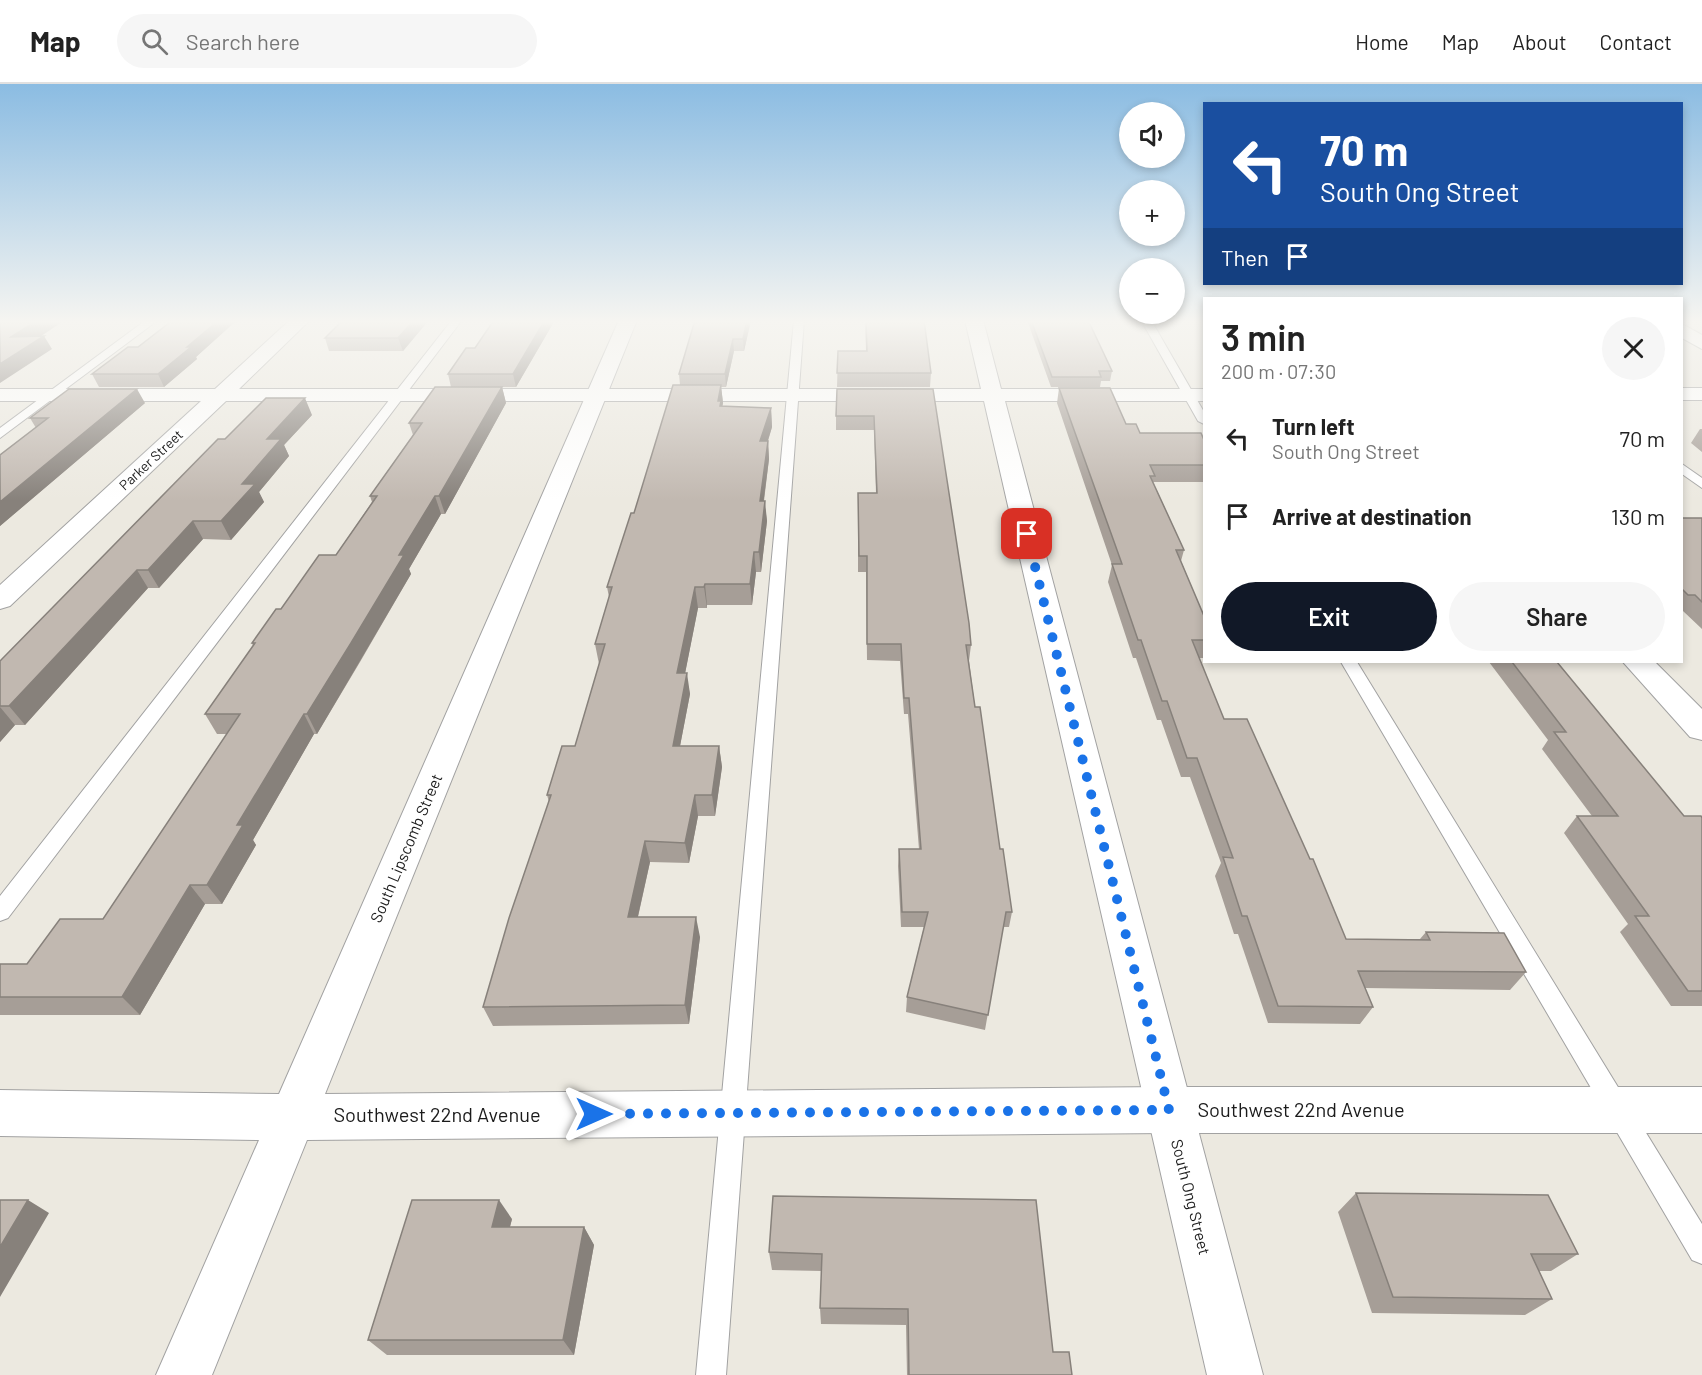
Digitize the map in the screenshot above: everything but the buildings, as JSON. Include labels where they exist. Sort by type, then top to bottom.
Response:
[{"type":"street","name":"Parker Street","points":[[0,600],[237,380]]},
{"type":"street","name":"South Lipscomb Street","points":[[184,1375],[602,380]]},
{"type":"street","name":"South Ong Street","points":[[989,380],[1235,1375]]},
{"type":"street","points":[[1683,394],[1702,394]]},
{"type":"street","points":[[0,395],[1197,395]]},
{"type":"street","points":[[1639,663],[1702,729]]},
{"type":"street","name":"Southwest 22nd Avenue","points":[[0,1113],[293,1117],[1169,1110],[1702,1110]]},
{"type":"lane","points":[[0,434],[73,380]]},
{"type":"lane","points":[[0,912],[412,380]]},
{"type":"lane","points":[[711,1375],[793,380]]},
{"type":"lane","points":[[1187,380],[1197,395],[1203,417]]},
{"type":"lane","points":[[1683,469],[1702,484]]},
{"type":"lane","points":[[1350,663],[1702,1250]]},
{"type":"route","points":[[594,1114],[1169,1110],[1027,534]]}]
